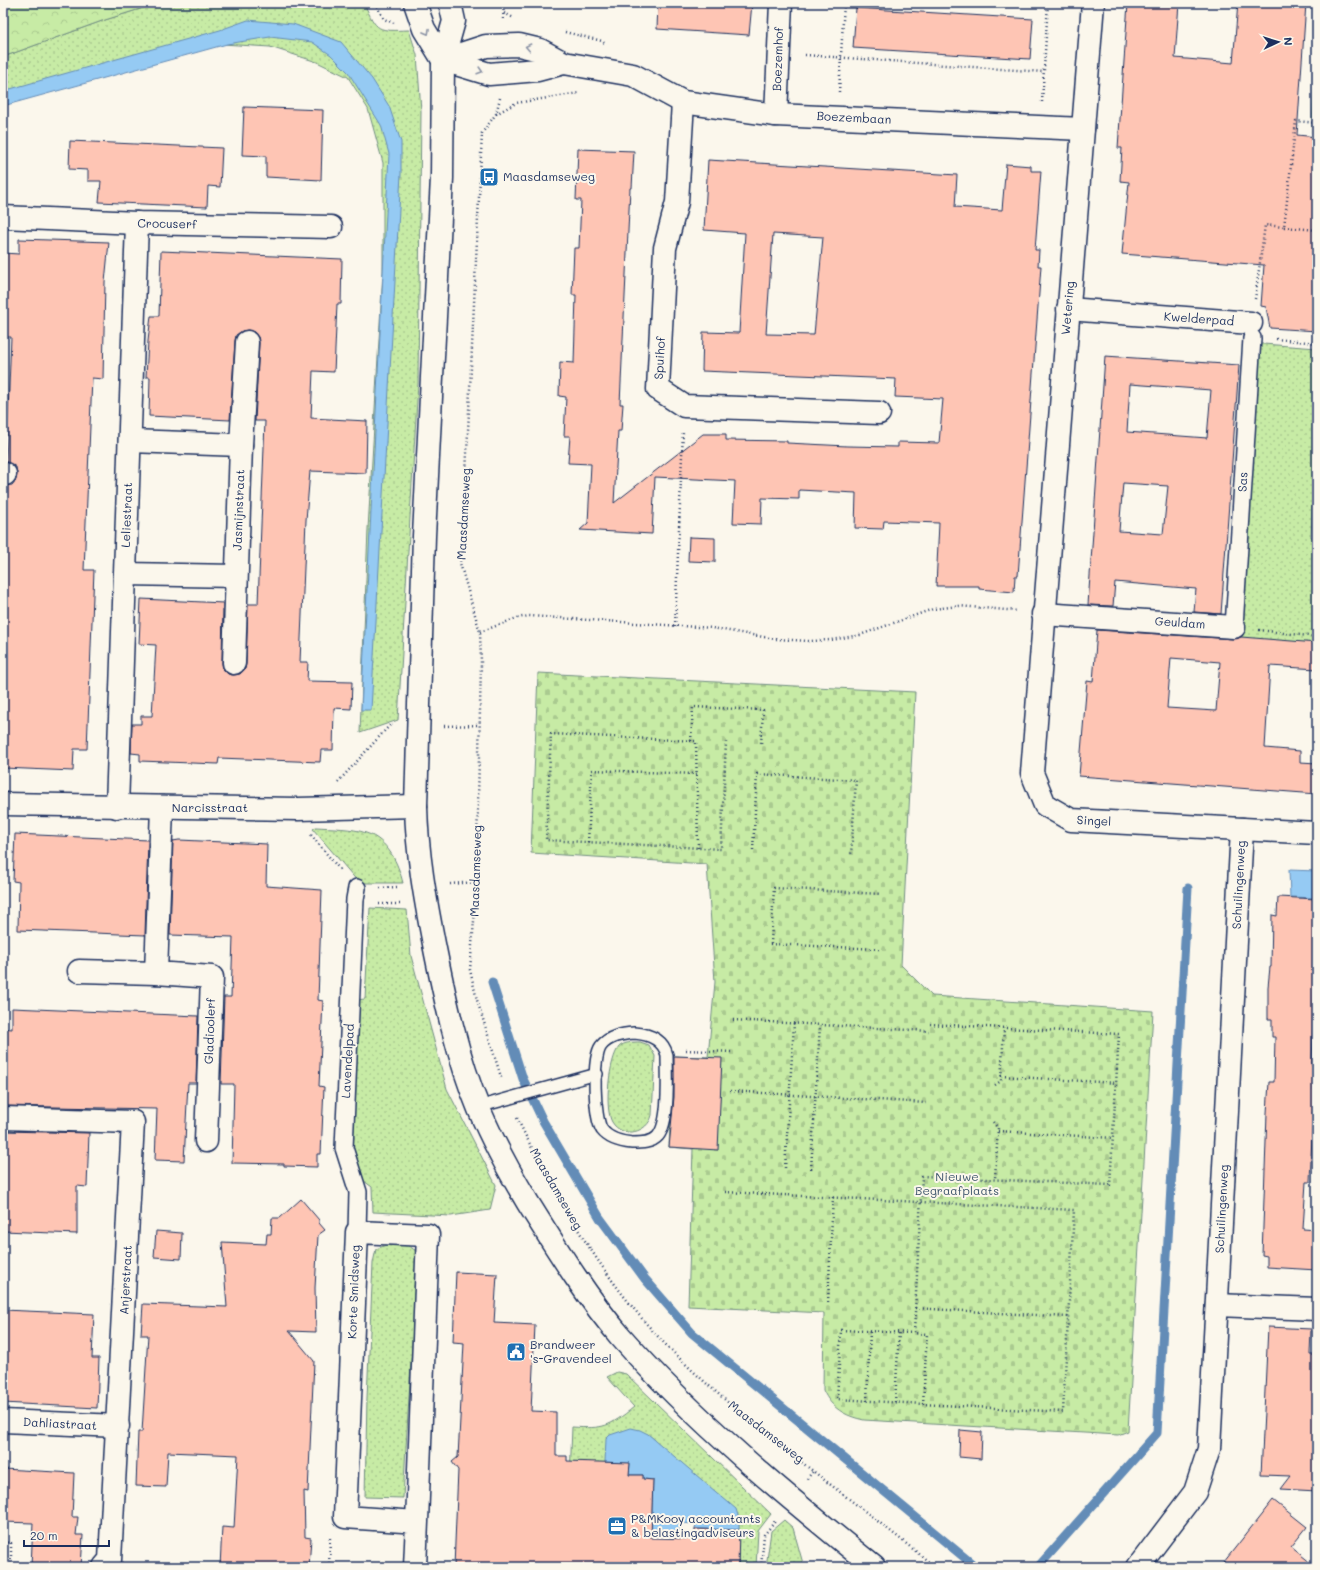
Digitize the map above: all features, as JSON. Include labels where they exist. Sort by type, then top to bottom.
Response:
[{"type":"street","points":[[415,3],[424,29],[443,60]]},
{"type":"street","points":[[450,3],[454,21],[443,60],[442,171],[424,536],[416,806],[419,850],[426,902],[440,977],[458,1050],[478,1107],[512,1176],[543,1228],[588,1296],[620,1336],[666,1386],[866,1565]]},
{"type":"street","name":"Boezemhof","points":[[776,115],[777,52],[781,3]]},
{"type":"street","name":"Wetering","points":[[1044,614],[1093,3]]},
{"type":"street","name":"Boezembaan","points":[[443,60],[486,46],[519,45],[540,50],[564,63],[633,75],[684,102],[776,115],[1083,129]]},
{"type":"street","name":"Boezembaan","points":[[443,60],[489,74],[538,70],[564,63]]},
{"type":"street","name":"Spuihof","points":[[684,102],[677,202],[665,248],[658,388],[684,406]]},
{"type":"street","name":"Crocuserf","points":[[3,217],[137,223],[332,227]]},
{"type":"street","name":"Leliestraat","points":[[117,807],[137,223]]},
{"type":"street","name":"Kwelderpad","points":[[1068,309],[1252,330]]},
{"type":"street","name":"Sas","points":[[1234,627],[1252,330]]},
{"type":"street","name":"Jasmijnstraat","points":[[234,663],[241,445],[247,342]]},
{"type":"street","points":[[684,406],[879,413]]},
{"type":"street","points":[[130,441],[241,445]]},
{"type":"street","points":[[125,574],[236,576]]},
{"type":"street","name":"Geuldam","points":[[1044,614],[1234,627]]},
{"type":"street","name":"Singel","points":[[1044,614],[1032,773],[1045,805],[1071,820],[1317,833]]},
{"type":"street","name":"Narcisstraat","points":[[3,804],[298,809],[416,806]]},
{"type":"street","points":[[156,973],[162,807]]},
{"type":"street","name":"Schuilingenweg","points":[[1138,1567],[1195,1492],[1209,1448],[1242,829]]},
{"type":"street","name":"Lavendelpad","points":[[356,894],[344,1148],[358,1192],[357,1232]]},
{"type":"street","name":"Gladioolerf","points":[[79,971],[156,973],[212,977],[206,1141]]},
{"type":"street","name":"Anjerstraat","points":[[3,1118],[133,1122],[110,1560],[104,1567]]},
{"type":"street","name":"Korte Smidsweg","points":[[415,1567],[417,1522],[428,1235],[357,1232],[345,1518],[417,1522]]},
{"type":"street","points":[[1217,1305],[1317,1309]]},
{"type":"street","name":"Dahliastraat","points":[[3,1421],[118,1426]]},
{"type":"lane","points":[[634,1033],[646,1035],[657,1040],[665,1049],[667,1064],[664,1121],[657,1137],[647,1142],[622,1141],[614,1138],[602,1130],[597,1115],[597,1074],[600,1049],[608,1040],[616,1036],[634,1033]]},
{"type":"lane","points":[[478,1107],[508,1100],[597,1074]]},
{"type":"path","points":[[503,45],[504,3]]},
{"type":"path","points":[[837,118],[844,3]]},
{"type":"path","points":[[1040,127],[1048,3]]},
{"type":"path","points":[[777,52],[1044,72]]},
{"type":"path","name":"Maasdamseweg","points":[[502,73],[501,92],[496,114],[482,133],[463,538],[460,563],[480,632],[480,725],[476,896],[470,970],[477,1000],[508,1100],[551,1183],[600,1262],[641,1316],[672,1350],[734,1408],[935,1567]]},
{"type":"path","points":[[496,114],[516,103],[586,92]]},
{"type":"path","points":[[1284,227],[1296,121],[1317,123]]},
{"type":"path","points":[[1317,230],[1266,225],[1252,330],[1317,343]]},
{"type":"path","points":[[676,626],[684,406]]},
{"type":"path","points":[[480,632],[517,618],[529,616],[712,628],[775,639],[831,640],[860,635],[922,612],[947,607],[959,606],[1044,614]]},
{"type":"path","points":[[1234,627],[1317,637]]},
{"type":"path","points":[[691,741],[694,707],[763,710],[761,744]]},
{"type":"path","points":[[338,783],[390,725],[480,725]]},
{"type":"path","points":[[698,848],[696,741],[551,734],[546,840],[698,848],[722,849],[726,742]]},
{"type":"path","points":[[588,842],[592,770],[697,774]]},
{"type":"path","points":[[753,850],[757,774],[856,780],[852,855]]},
{"type":"path","points":[[298,809],[300,823],[356,894],[372,904],[426,902]]},
{"type":"path","points":[[879,949],[771,944],[774,888],[881,894]]},
{"type":"path","points":[[733,1020],[929,1031]]},
{"type":"path","points":[[785,1168],[794,1023]]},
{"type":"path","points":[[914,1333],[922,1176],[1110,1186],[1119,1034],[930,1024]]},
{"type":"path","points":[[811,1169],[820,1025]]},
{"type":"path","points":[[995,1085],[1001,1081],[1004,1028]]},
{"type":"path","points":[[665,1049],[732,1052]]},
{"type":"path","points":[[1001,1076],[1116,1083]]},
{"type":"path","points":[[730,1091],[926,1103]]},
{"type":"path","points":[[993,1122],[998,1128],[995,1179]]},
{"type":"path","points":[[998,1131],[1113,1138]]},
{"type":"path","points":[[726,1192],[1074,1210],[1063,1412],[923,1404],[895,1402],[837,1399],[840,1330],[927,1334],[923,1404]]},
{"type":"path","points":[[828,1302],[833,1198]]},
{"type":"path","points":[[915,1308],[1068,1317]]},
{"type":"path","points":[[867,1401],[870,1331]]},
{"type":"path","points":[[895,1402],[899,1332]]},
{"type":"path","points":[[3,1542],[11,1543],[11,1567]]},
{"type":"green space","points":[[3,3],[159,3],[102,21],[3,57]]},
{"type":"green space","points":[[159,3],[364,3],[372,20],[379,28],[384,30],[409,30],[417,55],[421,111],[418,383],[398,720],[360,733],[368,529],[383,271],[383,163],[368,109],[348,77],[317,62],[270,47],[222,44],[3,102],[3,57],[102,21]]},
{"type":"green space","points":[[1314,82],[1317,82],[1317,133],[1312,133]]},
{"type":"green space","points":[[1249,343],[1317,348],[1317,413],[1311,537],[1317,538],[1317,651],[1227,643]]},
{"type":"green space","name":"Nieuwe Begraafplaats","points":[[538,673],[915,692],[901,965],[932,996],[1153,1011],[1128,1431],[1118,1435],[864,1420],[839,1410],[830,1402],[823,1390],[824,1313],[688,1306],[693,1149],[669,1147],[673,1056],[708,1057],[715,982],[707,864],[531,853]]},
{"type":"green space","points":[[316,827],[355,830],[374,836],[391,853],[403,883],[359,883],[313,829]]},
{"type":"green space","points":[[370,908],[407,910],[411,956],[447,1089],[496,1185],[490,1210],[451,1216],[373,1212],[372,1187],[364,1181],[350,1149],[356,1000],[365,999]]},
{"type":"green space","points":[[632,1042],[640,1042],[649,1045],[655,1056],[652,1115],[650,1121],[640,1130],[634,1132],[622,1131],[612,1122],[608,1106],[610,1072],[616,1053],[621,1045]]},
{"type":"green space","points":[[405,1244],[415,1250],[417,1261],[403,1498],[365,1497],[367,1398],[373,1263],[376,1249],[386,1245]]},
{"type":"green space","points":[[617,1372],[626,1374],[771,1514],[758,1531],[756,1567],[738,1567],[739,1519],[648,1434],[605,1462],[567,1555],[572,1427],[592,1428],[606,1425],[612,1423],[634,1407],[607,1377]]},
{"type":"green space","points":[[784,1520],[793,1528],[804,1567],[766,1567],[771,1531]]},
{"type":"water","points":[[248,20],[293,24],[341,42],[372,79],[389,106],[401,142],[401,174],[371,710],[361,710],[389,154],[381,125],[348,72],[331,55],[312,42],[270,37],[227,44],[3,106],[3,91],[220,30]]},
{"type":"water","points":[[1289,870],[1317,871],[1317,898],[1290,897]]},
{"type":"water","points":[[631,1428],[648,1434],[736,1509],[739,1519],[739,1530],[695,1529],[696,1524],[680,1523],[679,1534],[651,1532],[653,1480],[643,1479],[643,1475],[629,1475],[630,1464],[605,1462],[606,1439],[610,1435]]},
{"type":"building","points":[[658,3],[752,3],[749,35],[657,29]]},
{"type":"building","points":[[1128,3],[1179,3],[1175,58],[1233,63],[1238,3],[1306,3],[1297,135],[1317,137],[1317,209],[1313,263],[1317,264],[1317,331],[1270,328],[1266,307],[1261,306],[1264,265],[1122,254],[1129,182],[1120,181],[1122,148],[1118,148]]},
{"type":"building","points":[[856,8],[1033,19],[1030,59],[853,48]]},
{"type":"building","points":[[244,107],[323,110],[321,180],[266,177],[266,156],[242,155]]},
{"type":"building","points":[[70,141],[222,148],[220,187],[208,186],[207,207],[99,202],[101,181],[88,181],[88,170],[69,169]]},
{"type":"building","points":[[578,149],[634,151],[632,188],[630,188],[620,404],[623,404],[621,431],[618,431],[614,503],[703,434],[726,434],[726,440],[787,441],[787,443],[847,446],[898,447],[898,442],[939,443],[943,399],[895,397],[896,379],[702,371],[703,332],[739,333],[745,233],[704,230],[708,160],[957,175],[955,207],[1002,210],[1006,164],[1031,166],[1031,171],[1041,171],[1035,250],[1039,250],[1038,266],[1041,266],[1018,576],[1015,576],[1014,592],[979,589],[979,586],[936,586],[939,523],[884,521],[883,529],[855,528],[856,493],[799,490],[799,499],[762,498],[761,524],[733,523],[735,481],[655,477],[652,534],[580,530],[588,523],[591,464],[568,463],[570,436],[564,436],[566,397],[559,396],[560,362],[574,363],[576,295],[572,295],[574,248],[579,248],[581,200],[576,200]],"holes":[[[773,234],[823,237],[814,335],[766,334]]]},
{"type":"building","points":[[19,239],[109,242],[105,282],[103,379],[92,378],[84,570],[94,570],[87,749],[74,749],[73,771],[3,768],[3,497],[4,486],[12,485],[16,480],[17,474],[16,467],[6,462],[11,337],[3,337],[3,253],[19,254]]},
{"type":"building","points":[[161,251],[342,259],[341,304],[337,304],[334,372],[313,371],[311,418],[367,421],[366,473],[310,471],[306,520],[300,662],[308,662],[307,681],[352,682],[351,709],[334,708],[333,750],[321,750],[320,762],[219,758],[218,764],[140,761],[140,754],[131,753],[132,724],[141,724],[141,716],[152,716],[156,645],[139,644],[141,599],[223,603],[222,663],[223,669],[228,674],[233,675],[240,674],[245,669],[248,604],[258,604],[265,421],[255,421],[259,343],[258,337],[254,332],[248,330],[242,331],[236,335],[230,420],[149,416],[150,377],[146,377],[148,341],[151,316],[159,316]]},
{"type":"building","points":[[1105,356],[1239,365],[1221,614],[1194,612],[1196,589],[1115,582],[1113,606],[1088,605]],"holes":[[[1130,384],[1211,390],[1207,438],[1127,432]],[[1123,483],[1168,486],[1163,534],[1119,531]]]},
{"type":"building","points":[[689,537],[715,538],[715,562],[688,561]]},
{"type":"building","points":[[1097,630],[1233,639],[1241,637],[1317,643],[1317,669],[1270,666],[1265,748],[1300,751],[1300,762],[1317,763],[1317,794],[1079,776],[1087,681],[1093,682]],"holes":[[[1171,658],[1220,662],[1216,711],[1167,708]]]},
{"type":"building","points":[[15,834],[148,840],[145,935],[18,930],[19,882],[13,881]]},
{"type":"building","points":[[173,841],[267,844],[266,886],[322,890],[318,1000],[323,1001],[319,1086],[324,1087],[321,1154],[317,1154],[317,1167],[284,1166],[284,1164],[232,1163],[234,1084],[221,1084],[224,997],[231,997],[233,937],[170,935]]},
{"type":"building","points":[[1278,897],[1317,899],[1312,1066],[1315,1066],[1314,1090],[1317,1091],[1317,1112],[1313,1112],[1310,1182],[1306,1182],[1303,1229],[1317,1230],[1317,1270],[1267,1267],[1267,1256],[1262,1255],[1269,1082],[1274,1082],[1275,1037],[1272,1037],[1272,1019],[1268,1019],[1268,987],[1271,967],[1272,915],[1277,916]]},
{"type":"building","points":[[12,1008],[198,1016],[196,1083],[188,1083],[184,1161],[155,1160],[157,1109],[3,1106],[3,1028],[12,1029]]},
{"type":"building","points":[[674,1056],[722,1058],[718,1150],[669,1147],[674,1097]]},
{"type":"building","points":[[3,1131],[89,1133],[87,1187],[77,1186],[77,1234],[3,1231]]},
{"type":"building","points":[[301,1199],[319,1220],[319,1223],[325,1230],[318,1235],[315,1288],[316,1332],[289,1331],[314,1361],[308,1492],[304,1491],[305,1537],[311,1538],[309,1567],[220,1567],[222,1527],[234,1528],[238,1455],[168,1452],[166,1487],[136,1486],[138,1432],[142,1432],[148,1335],[141,1335],[143,1304],[227,1307],[222,1242],[266,1244],[267,1234],[271,1234],[272,1218],[280,1218]]},
{"type":"building","points":[[156,1231],[182,1233],[181,1259],[154,1257]]},
{"type":"building","points":[[456,1272],[497,1274],[494,1323],[535,1325],[531,1411],[556,1412],[556,1456],[567,1456],[567,1461],[630,1463],[629,1475],[643,1475],[643,1479],[653,1480],[651,1538],[695,1539],[695,1529],[739,1530],[738,1567],[454,1567],[458,1470],[452,1462],[458,1457],[464,1343],[453,1342]]},
{"type":"building","points":[[3,1310],[94,1314],[92,1358],[99,1358],[97,1408],[3,1403]]},
{"type":"building","points":[[1268,1327],[1311,1329],[1310,1355],[1317,1355],[1317,1491],[1281,1489],[1291,1476],[1261,1475]]},
{"type":"building","points":[[960,1430],[982,1432],[981,1459],[959,1457]]},
{"type":"building","points":[[3,1469],[74,1473],[72,1517],[78,1517],[76,1535],[83,1535],[81,1567],[31,1567],[33,1523],[3,1522]]},
{"type":"building","points":[[1273,1500],[1307,1527],[1291,1547],[1316,1567],[1220,1567]]},
{"type":"waterway","points":[[1038,1567],[1157,1433],[1188,888]]},
{"type":"waterway","points":[[492,982],[523,1079],[543,1121],[600,1218],[645,1279],[692,1333],[976,1567]]},
{"type":"place","name":"Maasdamseweg","points":[[489,177]]},
{"type":"place","name":"Brandweer 's-Gravendeel","points":[[516,1352]]},
{"type":"place","name":"P&MKooy accountants & belastingadviseurs","points":[[617,1526]]}]
